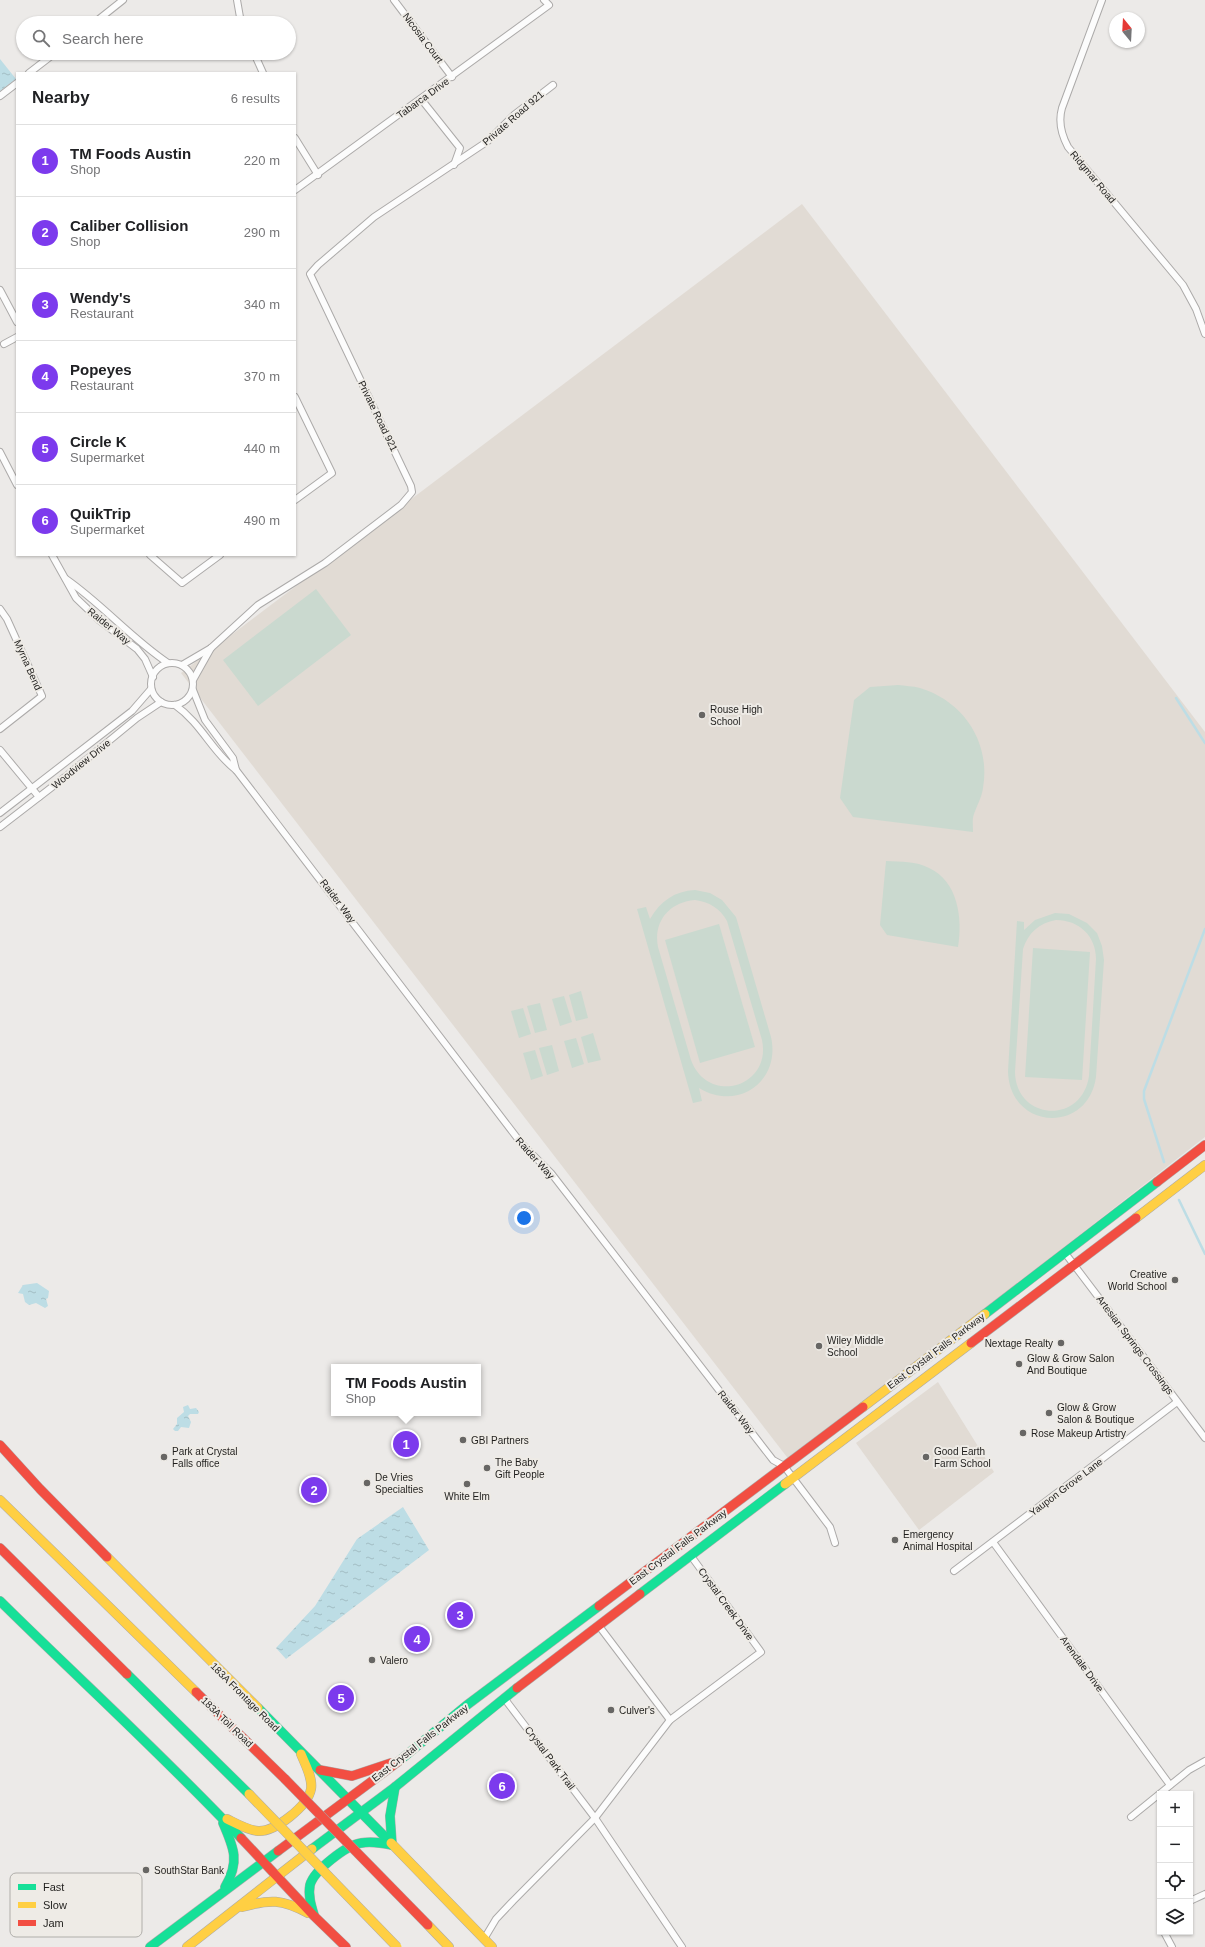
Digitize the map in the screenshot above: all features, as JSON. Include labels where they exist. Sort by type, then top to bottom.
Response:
[{"type":"main road","name":"East Crystal Falls Parkway","points":[[150,1947],[400,1760],[428,1735],[682,1544],[1205,1146]]},
{"type":"main road","name":"East Crystal Falls Parkway","points":[[187,1947],[237,1909],[276,1876],[396,1787],[504,1698],[1205,1166]]},
{"type":"main road","points":[[928,1357],[938,1369]]},
{"type":"main road","name":"183A Frontage Road","points":[[0,1445],[126,1577],[320,1770],[492,1947]]},
{"type":"main road","name":"183A Toll Road","points":[[0,1500],[285,1779],[450,1947]]},
{"type":"main road","points":[[682,1544],[691,1556]]},
{"type":"main road","points":[[0,1548],[249,1794],[397,1947]]},
{"type":"main road","points":[[0,1601],[81,1681],[121,1716],[220,1816],[314,1916],[346,1947]]},
{"type":"main road","points":[[589,1614],[599,1626]]},
{"type":"main road","points":[[220,1816],[244,1828],[261,1831],[273,1828],[292,1814],[309,1797],[311,1787],[300,1751]]},
{"type":"main road","points":[[320,1770],[352,1776],[400,1760]]},
{"type":"main road","points":[[314,1916],[309,1892],[311,1881],[325,1866],[354,1844],[372,1841],[392,1845],[389,1825],[390,1808],[396,1787]]},
{"type":"main road","points":[[220,1816],[235,1853],[236,1862],[230,1880],[220,1894]]},
{"type":"main road","points":[[237,1909],[261,1902],[282,1900],[314,1916]]},
{"type":"street","points":[[103,16],[124,0]]},
{"type":"street","points":[[237,0],[240,16]]},
{"type":"street","name":"Nicosia Court","points":[[394,0],[452,77]]},
{"type":"street","name":"Ridgmar Road","points":[[1102,0],[1062,108],[1060,123],[1063,138],[1068,147],[1182,285],[1196,309],[1205,334]]},
{"type":"street","name":"Tabarca Drive","points":[[296,189],[452,77],[547,2]]},
{"type":"street","points":[[32,72],[47,60]]},
{"type":"street","points":[[257,60],[263,72]]},
{"type":"street","points":[[0,96],[16,84]]},
{"type":"street","name":"Private Road 921","points":[[182,665],[211,648],[258,605],[325,563],[401,505],[412,492],[412,486],[310,274],[374,217],[488,141],[514,115],[553,85]]},
{"type":"street","points":[[421,99],[460,148],[453,165]]},
{"type":"street","points":[[296,140],[318,174]]},
{"type":"street","points":[[0,290],[16,320]]},
{"type":"street","points":[[4,344],[16,338]]},
{"type":"street","points":[[296,399],[332,473],[296,499]]},
{"type":"street","points":[[0,452],[16,483]]},
{"type":"street","name":"Raider Way","points":[[52,556],[76,598],[99,620],[137,649],[145,659],[152,677]]},
{"type":"street","points":[[151,556],[182,583],[219,556]]},
{"type":"street","name":"Raider Way","points":[[63,577],[83,591],[154,654],[168,663]]},
{"type":"street","name":"Myrna Bend","points":[[0,609],[7,619],[42,696],[0,729]]},
{"type":"street","name":"Private Road 921","points":[[193,680],[211,648]]},
{"type":"street","points":[[168,663],[182,665],[187,669],[193,680],[193,690],[187,699],[175,705],[161,702],[151,689],[152,677],[162,666],[168,663]]},
{"type":"street","name":"Woodview Drive","points":[[0,813],[132,711],[151,689]]},
{"type":"street","name":"Raider Way","points":[[193,690],[205,720],[233,758],[236,770]]},
{"type":"street","name":"Woodview Drive","points":[[0,827],[137,718],[161,702]]},
{"type":"street","name":"Raider Way","points":[[175,705],[195,722],[226,762],[236,770],[418,1006],[477,1087],[521,1143],[551,1173],[773,1460],[784,1466],[830,1528],[835,1542]]},
{"type":"street","points":[[0,750],[39,797]]},
{"type":"street","name":"Artesian Springs Crossings","points":[[1065,1253],[1075,1264],[1205,1438]]},
{"type":"street","name":"Yaupon Grove Lane","points":[[954,1571],[1177,1402]]},
{"type":"street","name":"Arendale Drive","points":[[993,1542],[1170,1785]]},
{"type":"street","name":"Crystal Creek Drive","points":[[670,1720],[761,1652],[691,1556]]},
{"type":"street","points":[[484,1939],[496,1920],[513,1901],[595,1818],[670,1720],[599,1626]]},
{"type":"street","name":"Crystal Park Trail","points":[[504,1698],[595,1818],[682,1947]]},
{"type":"street","points":[[1131,1816],[1189,1770],[1205,1761]]},
{"type":"street","points":[[1193,1900],[1205,1894]]},
{"type":"street","points":[[1166,1935],[1172,1947]]},
{"type":"shaded area","name":"Rouse High School","points":[[802,204],[1205,732],[1205,1137],[790,1461],[181,673]]},
{"type":"shaded area","points":[[316,589],[351,635],[258,706],[223,660]]},
{"type":"shaded area","points":[[898,685],[912,686],[935,694],[961,713],[971,726],[983,755],[984,771],[981,798],[973,816],[973,832],[853,817],[840,798],[854,700],[870,687]]},
{"type":"shaded area","points":[[886,861],[919,864],[939,874],[946,882],[952,891],[959,913],[960,925],[958,947],[887,935],[880,925]]},
{"type":"shaded area","points":[[695,890],[710,893],[722,900],[736,917],[771,1037],[772,1053],[769,1067],[763,1079],[753,1088],[742,1094],[728,1096],[714,1095],[699,1088],[702,1101],[693,1103],[637,909],[646,907],[650,919],[663,902],[681,892]],"holes":[[[695,900],[714,906],[727,921],[762,1040],[763,1056],[758,1069],[748,1079],[737,1085],[724,1086],[711,1083],[699,1074],[691,1060],[658,947],[658,929],[665,915],[678,905]]]},
{"type":"shaded area","points":[[1055,913],[1069,914],[1087,923],[1097,933],[1102,946],[1104,960],[1096,1077],[1090,1096],[1079,1109],[1065,1116],[1049,1118],[1034,1114],[1021,1105],[1012,1091],[1008,1071],[1017,921],[1024,922],[1024,930],[1035,920]],"holes":[[[1050,921],[1064,921],[1079,926],[1085,931],[1093,943],[1095,951],[1096,959],[1089,1076],[1084,1092],[1075,1103],[1063,1109],[1050,1111],[1037,1108],[1026,1100],[1018,1088],[1015,1072],[1023,949],[1028,938],[1039,926]]]},
{"type":"shaded area","points":[[719,924],[755,1047],[700,1063],[665,940]]},
{"type":"shaded area","points":[[1033,948],[1090,952],[1082,1080],[1025,1077]]},
{"type":"shaded area","points":[[581,991],[588,1018],[576,1021],[569,995]]},
{"type":"shaded area","points":[[564,996],[572,1022],[560,1026],[552,999]]},
{"type":"shaded area","points":[[540,1003],[547,1030],[535,1033],[527,1006]]},
{"type":"shaded area","points":[[523,1008],[531,1034],[519,1038],[511,1011]]},
{"type":"shaded area","points":[[593,1033],[601,1060],[588,1063],[581,1037]]},
{"type":"shaded area","points":[[576,1038],[584,1064],[572,1068],[564,1041]]},
{"type":"shaded area","points":[[552,1045],[559,1071],[547,1075],[539,1048]]},
{"type":"shaded area","points":[[535,1050],[543,1076],[531,1080],[523,1053]]},
{"type":"shaded area","name":"Good Earth Farm School","points":[[938,1382],[994,1472],[919,1530],[856,1443]]},
{"type":"water","points":[[0,59],[16,79],[0,91]]},
{"type":"water","points":[[37,1283],[49,1291],[48,1298],[46,1299],[48,1306],[45,1308],[36,1303],[29,1305],[25,1302],[23,1294],[18,1293],[23,1285]]},
{"type":"water","points":[[188,1405],[190,1409],[196,1408],[199,1412],[198,1414],[190,1414],[188,1416],[191,1422],[189,1428],[181,1427],[178,1431],[175,1431],[173,1429],[177,1424],[177,1418],[184,1412],[183,1407]]},
{"type":"water","points":[[403,1507],[429,1550],[286,1659],[276,1648],[315,1606],[357,1539]]},
{"type":"waterway","points":[[1176,698],[1205,743]]},
{"type":"waterway","points":[[1164,1162],[1144,1099],[1144,1091],[1205,929]]},
{"type":"waterway","points":[[1179,1200],[1205,1254]]},
{"type":"traffic: fast","points":[[985,1314],[1157,1182]]},
{"type":"traffic: fast","points":[[640,1594],[785,1484]]},
{"type":"traffic: fast","points":[[0,1601],[152,1748],[241,1838]]},
{"type":"traffic: fast","points":[[399,1761],[467,1705],[599,1606]]},
{"type":"traffic: fast","points":[[127,1674],[249,1794]]},
{"type":"traffic: fast","points":[[312,1849],[395,1787],[517,1688]]},
{"type":"traffic: fast","points":[[258,1708],[391,1843]]},
{"type":"traffic: fast","points":[[392,1845],[390,1816],[395,1787]]},
{"type":"traffic: fast","points":[[223,1823],[234,1855],[233,1870],[225,1887]]},
{"type":"traffic: fast","points":[[314,1915],[309,1889],[313,1879],[324,1866],[348,1848],[361,1843],[369,1842],[392,1845]]},
{"type":"traffic: fast","points":[[150,1947],[278,1851]]},
{"type":"traffic: slow","points":[[1136,1218],[1205,1165]]},
{"type":"traffic: slow","points":[[863,1407],[985,1314]]},
{"type":"traffic: slow","points":[[785,1484],[971,1343]]},
{"type":"traffic: slow","points":[[0,1500],[196,1692]]},
{"type":"traffic: slow","points":[[107,1557],[258,1708]]},
{"type":"traffic: slow","points":[[227,1819],[246,1828],[258,1831],[273,1827],[290,1817],[304,1803],[309,1796],[311,1789],[310,1776],[301,1754]]},
{"type":"traffic: slow","points":[[249,1794],[397,1947]]},
{"type":"traffic: slow","points":[[391,1843],[492,1947]]},
{"type":"traffic: slow","points":[[187,1947],[312,1849]]},
{"type":"traffic: slow","points":[[242,1907],[260,1903],[276,1902],[291,1905],[308,1913]]},
{"type":"traffic: slow","points":[[428,1925],[449,1947]]},
{"type":"traffic: jam","points":[[1157,1182],[1205,1145]]},
{"type":"traffic: jam","points":[[971,1343],[1136,1218]]},
{"type":"traffic: jam","points":[[599,1606],[863,1407]]},
{"type":"traffic: jam","points":[[0,1445],[40,1489],[107,1557]]},
{"type":"traffic: jam","points":[[0,1548],[127,1674]]},
{"type":"traffic: jam","points":[[517,1688],[640,1594]]},
{"type":"traffic: jam","points":[[196,1692],[285,1779]]},
{"type":"traffic: jam","points":[[278,1851],[399,1761]]},
{"type":"traffic: jam","points":[[320,1770],[352,1776],[391,1763]]},
{"type":"traffic: jam","points":[[285,1779],[428,1925]]},
{"type":"traffic: jam","points":[[241,1838],[314,1916],[346,1947]]},
{"type":"place","name":"Rouse High School","points":[[702,715]]},
{"type":"place","name":"Creative World School","points":[[1175,1280]]},
{"type":"place","name":"Nextage Realty","points":[[1061,1343]]},
{"type":"place","name":"Wiley Middle School","points":[[819,1346]]},
{"type":"place","name":"Glow & Grow Salon And Boutique","points":[[1019,1364]]},
{"type":"place","name":"Glow & Grow Salon & Boutique","points":[[1049,1413]]},
{"type":"place","name":"Rose Makeup Artistry","points":[[1023,1433]]},
{"type":"place","name":"GBI Partners","points":[[463,1440]]},
{"type":"place","name":"TM Foods Austin","points":[[406,1444]]},
{"type":"place","name":"Park at Crystal Falls office","points":[[164,1457]]},
{"type":"place","name":"Good Earth Farm School","points":[[926,1457]]},
{"type":"place","name":"The Baby Gift People","points":[[487,1468]]},
{"type":"place","name":"De Vries Specialties","points":[[367,1483]]},
{"type":"place","name":"White Elm","points":[[467,1484]]},
{"type":"place","name":"Caliber Collision","points":[[314,1490]]},
{"type":"place","name":"Emergency Animal Hospital","points":[[895,1540]]},
{"type":"place","name":"Wendy's","points":[[460,1615]]},
{"type":"place","name":"Popeyes","points":[[417,1639]]},
{"type":"place","name":"Valero","points":[[372,1660]]},
{"type":"place","name":"Circle K","points":[[341,1698]]},
{"type":"place","name":"Culver's","points":[[611,1710]]},
{"type":"place","name":"QuikTrip","points":[[502,1786]]},
{"type":"place","name":"SouthStar Bank","points":[[146,1870]]}]
